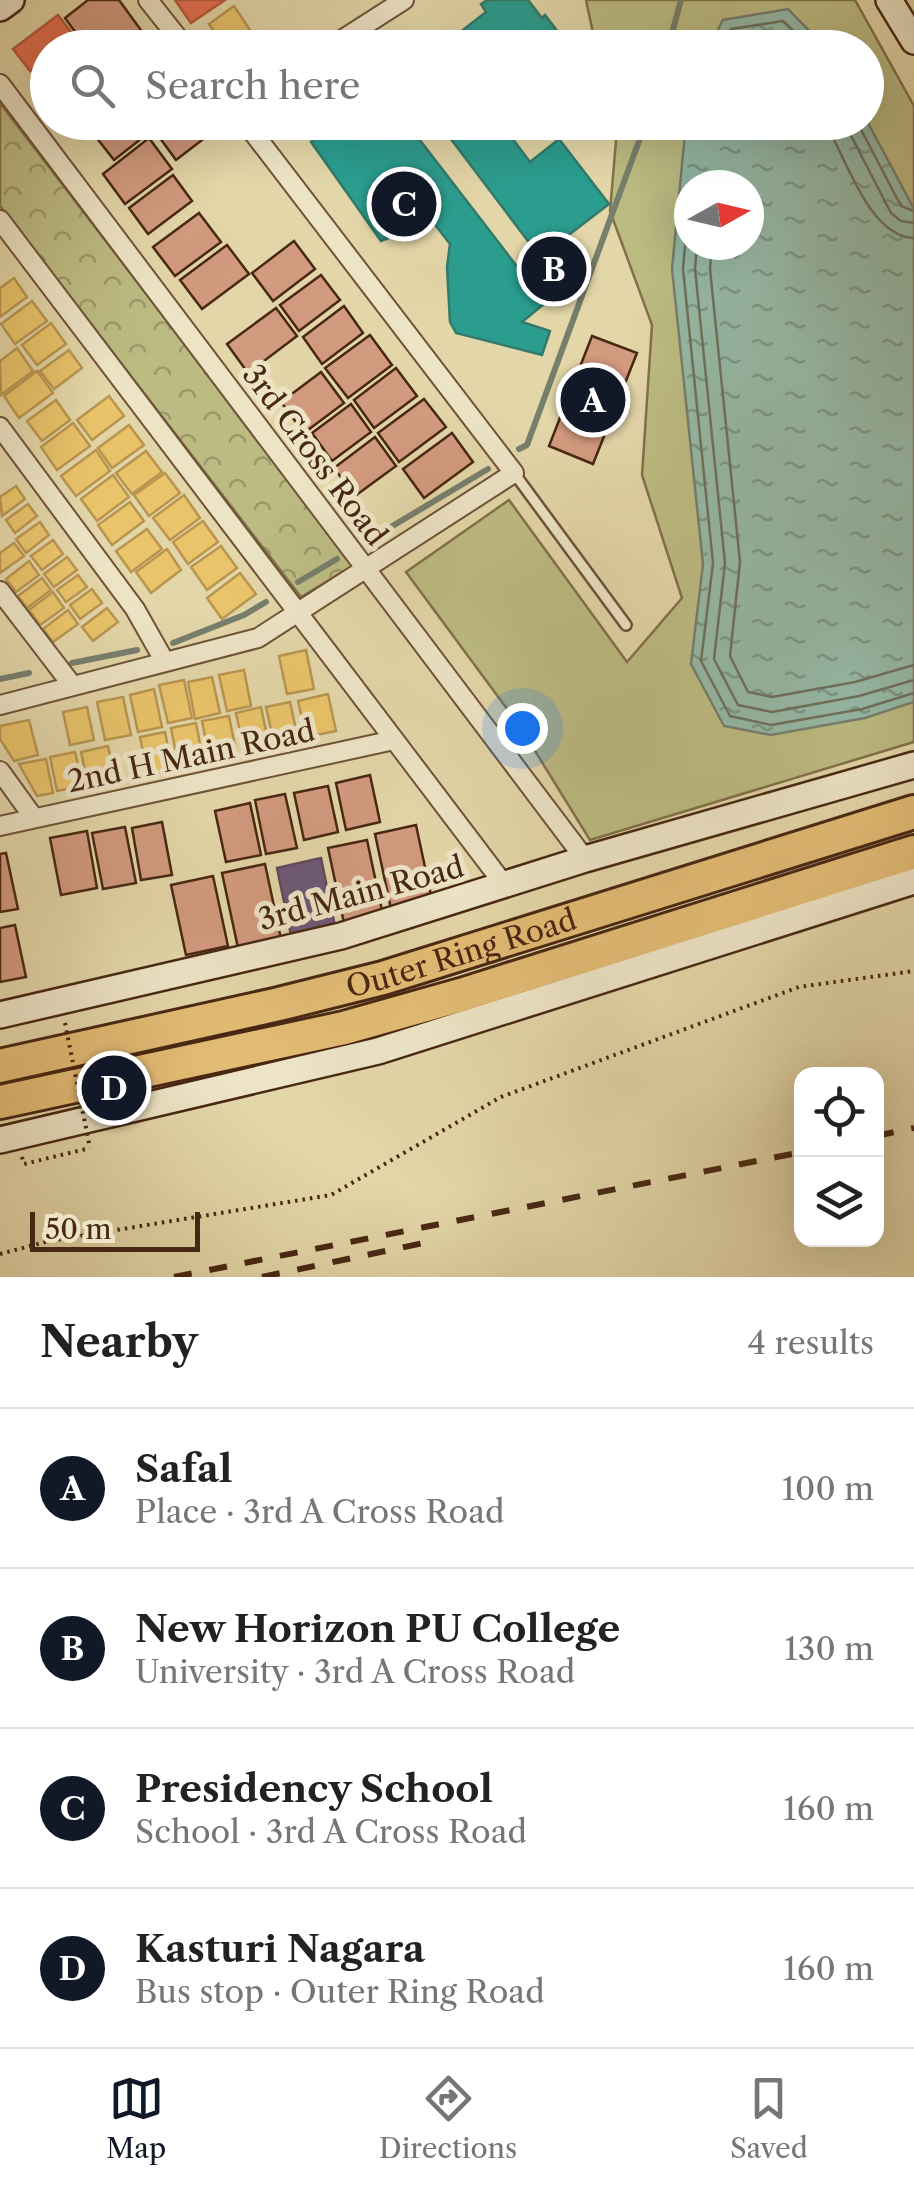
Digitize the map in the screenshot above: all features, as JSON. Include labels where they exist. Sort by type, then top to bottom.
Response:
[{"type":"highway","name":"Outer Ring Road","points":[[0,1066],[383,978],[914,812]]},
{"type":"highway","name":"Outer Ring Road","points":[[0,1102],[344,1028],[914,852]]},
{"type":"street","points":[[0,8],[11,0]]},
{"type":"street","points":[[148,0],[172,30]]},
{"type":"street","points":[[357,30],[404,0]]},
{"type":"street","points":[[889,0],[914,42]]},
{"type":"street","name":"3rd Cross Road","points":[[0,84],[30,124]]},
{"type":"street","name":"3rd Cross Road","points":[[42,140],[586,859]]},
{"type":"street","points":[[0,705],[258,638],[514,473],[259,140]]},
{"type":"street","points":[[0,220],[506,886]]},
{"type":"street","points":[[0,426],[135,609],[165,662]]},
{"type":"street","points":[[0,591],[72,684]]},
{"type":"street","name":"2nd H Main Road","points":[[0,826],[394,740]]},
{"type":"street","name":"3rd Main Road","points":[[0,1015],[341,936],[586,859],[914,765]]},
{"type":"street","points":[[0,771],[34,818]]},
{"type":"street","points":[[0,1140],[378,1051],[914,881]]},
{"type":"lane","points":[[514,473],[626,625]]},
{"type":"path","points":[[0,1254],[50,1241],[331,1195],[500,1097],[799,988],[914,971]]},
{"type":"path","points":[[24,1164],[90,1148],[65,1023]]},
{"type":"green space","points":[[586,0],[855,0],[872,30],[592,30]]},
{"type":"green space","points":[[884,52],[914,106],[914,742],[590,840],[519,725],[406,572],[509,500],[627,662],[682,598],[642,475],[652,325],[610,211],[616,140],[884,140]]},
{"type":"green space","points":[[0,103],[354,565],[301,597],[0,206]]},
{"type":"water","points":[[788,9],[808,30],[718,30],[723,20]]},
{"type":"water","points":[[684,140],[877,140],[914,209],[914,702],[865,718],[771,735],[724,726],[691,664],[703,564],[672,269],[674,248],[674,260],[764,260],[764,170],[681,170]]},
{"type":"building: Homes","points":[[234,6],[250,30],[213,30],[209,24]]},
{"type":"building: Homes","points":[[14,278],[27,297],[0,317],[0,288]]},
{"type":"building: Homes","points":[[32,301],[47,321],[15,344],[1,324]]},
{"type":"building: Homes","points":[[51,323],[66,344],[37,365],[22,345]]},
{"type":"building: Homes","points":[[17,348],[33,371],[1,395],[0,361]]},
{"type":"building: Homes","points":[[69,350],[82,368],[54,389],[40,371]]},
{"type":"building: Homes","points":[[37,371],[53,393],[19,418],[4,396]]},
{"type":"building: Homes","points":[[109,396],[124,416],[92,440],[77,420]]},
{"type":"building: Homes","points":[[56,400],[70,420],[42,441],[27,421]]},
{"type":"building: Homes","points":[[73,423],[90,446],[57,470],[41,447]]},
{"type":"building: Homes","points":[[129,425],[144,445],[112,468],[98,448]]},
{"type":"building: Homes","points":[[96,450],[110,471],[76,496],[61,476]]},
{"type":"building: Homes","points":[[146,451],[162,472],[132,494],[116,473]]},
{"type":"building: Homes","points":[[165,473],[180,493],[149,516],[134,495]]},
{"type":"building: Homes","points":[[113,475],[129,497],[97,521],[81,499]]},
{"type":"building: Homes","points":[[16,486],[25,499],[2,516],[0,497]]},
{"type":"building: Homes","points":[[184,495],[200,518],[170,540],[153,518]]},
{"type":"building: Homes","points":[[130,502],[144,521],[112,545],[98,525]]},
{"type":"building: Homes","points":[[28,504],[37,516],[15,533],[6,520]]},
{"type":"building: Homes","points":[[203,521],[218,542],[188,564],[173,542]]},
{"type":"building: Homes","points":[[40,522],[49,535],[26,553],[16,539]]},
{"type":"building: Homes","points":[[147,529],[162,549],[131,572],[116,551]]},
{"type":"building: Homes","points":[[53,540],[63,554],[42,570],[31,556]]},
{"type":"building: Homes","points":[[14,543],[24,556],[0,573],[0,553]]},
{"type":"building: Homes","points":[[221,546],[237,568],[207,590],[191,567]]},
{"type":"building: Homes","points":[[167,549],[181,570],[151,593],[136,572]]},
{"type":"building: Homes","points":[[67,557],[77,570],[54,587],[44,574]]},
{"type":"building: Homes","points":[[29,561],[39,575],[16,592],[6,579]]},
{"type":"building: Homes","points":[[240,573],[256,594],[222,619],[207,598]]},
{"type":"building: Homes","points":[[78,575],[87,587],[66,602],[57,590]]},
{"type":"building: Homes","points":[[42,578],[51,590],[27,608],[18,596]]},
{"type":"building: Homes","points":[[92,589],[102,603],[80,619],[70,605]]},
{"type":"building: Homes","points":[[53,592],[64,608],[40,625],[29,610]]},
{"type":"building: Homes","points":[[107,608],[118,622],[93,641],[82,627]]},
{"type":"building: Homes","points":[[68,610],[78,624],[53,642],[43,629]]},
{"type":"building: Homes","points":[[306,650],[314,689],[287,694],[279,656]]},
{"type":"building: Homes","points":[[244,670],[251,706],[227,711],[219,675]]},
{"type":"building: Homes","points":[[212,677],[220,713],[195,719],[188,682]]},
{"type":"building: Homes","points":[[184,680],[192,718],[168,723],[159,685]]},
{"type":"building: Homes","points":[[154,689],[162,727],[138,732],[130,695]]},
{"type":"building: Homes","points":[[328,694],[336,731],[306,737],[298,701]]},
{"type":"building: Homes","points":[[123,697],[131,735],[105,740],[97,702]]},
{"type":"building: Homes","points":[[290,702],[299,743],[275,748],[266,707]]},
{"type":"building: Homes","points":[[87,707],[94,740],[70,745],[63,712]]},
{"type":"building: Homes","points":[[261,707],[270,750],[245,755],[236,713]]},
{"type":"building: Homes","points":[[229,716],[237,756],[210,762],[202,721]]},
{"type":"building: Homes","points":[[29,720],[38,755],[14,761],[0,739],[0,726]]},
{"type":"building: Homes","points":[[196,723],[203,759],[178,764],[171,728]]},
{"type":"building: Homes","points":[[165,732],[173,771],[148,776],[140,737]]},
{"type":"building: Homes","points":[[108,746],[115,779],[88,785],[81,752]]},
{"type":"building: Homes","points":[[75,752],[83,786],[57,791],[50,757]]},
{"type":"building: Homes","points":[[46,759],[53,793],[37,796],[19,764]]},
{"type":"building: Shops","points":[[175,0],[225,0],[191,23]]},
{"type":"building: Shops","points":[[58,15],[70,30],[38,30]]},
{"type":"building: Shops","points":[[30,36],[30,71],[13,49]]},
{"type":"building: Offices","points":[[321,858],[336,931],[292,940],[277,868]]},
{"type":"building: Schools","points":[[487,0],[528,0],[556,30],[463,30],[486,12],[481,4]]},
{"type":"building: Schools","points":[[420,140],[545,303],[522,322],[550,331],[542,355],[456,333],[450,322],[450,244],[426,213],[407,231],[381,241],[311,142]]},
{"type":"building: Schools","points":[[452,140],[514,140],[530,162],[560,140],[609,204],[540,257]]},
{"type":"building: Other","points":[[88,0],[119,0],[141,30],[74,30],[65,18]]},
{"type":"building: Other","points":[[98,140],[140,140],[114,160]]},
{"type":"building: Other","points":[[146,140],[150,140],[172,169],[125,204],[103,174]]},
{"type":"building: Other","points":[[161,140],[202,140],[176,160]]},
{"type":"building: Other","points":[[173,175],[192,201],[148,234],[129,208]]},
{"type":"building: Other","points":[[199,213],[221,242],[175,276],[153,247]]},
{"type":"building: Other","points":[[294,241],[315,269],[273,301],[252,273]]},
{"type":"building: Other","points":[[227,245],[249,274],[202,309],[180,280]]},
{"type":"building: Other","points":[[321,275],[340,300],[299,331],[280,305]]},
{"type":"building: Other","points":[[344,306],[363,333],[322,364],[303,337]]},
{"type":"building: Other","points":[[276,308],[297,336],[248,373],[227,344]]},
{"type":"building: Other","points":[[370,335],[392,365],[348,398],[325,368]]},
{"type":"building: Other","points":[[592,336],[637,353],[593,464],[549,446]]},
{"type":"building: Other","points":[[396,368],[417,396],[374,428],[354,400]]},
{"type":"building: Other","points":[[321,372],[344,403],[304,433],[281,402]]},
{"type":"building: Other","points":[[424,399],[446,427],[399,462],[378,433]]},
{"type":"building: Other","points":[[351,404],[371,432],[332,461],[312,433]]},
{"type":"building: Other","points":[[452,433],[473,462],[424,498],[403,469]]},
{"type":"building: Other","points":[[375,437],[396,466],[355,496],[334,468]]},
{"type":"building: Other","points":[[370,775],[380,822],[346,830],[336,783]]},
{"type":"building: Other","points":[[328,786],[338,832],[304,840],[294,793]]},
{"type":"building: Other","points":[[285,794],[297,848],[266,854],[255,800]]},
{"type":"building: Other","points":[[250,803],[261,855],[226,862],[215,811]]},
{"type":"building: Other","points":[[162,822],[172,875],[141,880],[132,828]]},
{"type":"building: Other","points":[[416,825],[432,900],[391,909],[375,834]]},
{"type":"building: Other","points":[[125,827],[136,883],[103,889],[92,833]]},
{"type":"building: Other","points":[[87,831],[97,888],[61,895],[50,838]]},
{"type":"building: Other","points":[[367,840],[383,915],[344,923],[328,848]]},
{"type":"building: Other","points":[[6,853],[18,909],[0,912],[0,854]]},
{"type":"building: Other","points":[[265,864],[281,939],[238,948],[222,873]]},
{"type":"building: Other","points":[[213,876],[228,946],[186,955],[171,885]]},
{"type":"building: Other","points":[[15,925],[26,977],[0,982],[0,928]]},
{"type":"waterway","points":[[673,30],[681,0]]},
{"type":"waterway","points":[[519,449],[527,445],[639,140]]},
{"type":"waterway","points":[[369,540],[488,469]]},
{"type":"waterway","points":[[298,582],[337,559]]},
{"type":"waterway","points":[[173,643],[244,615],[266,602]]},
{"type":"waterway","points":[[72,663],[137,650]]},
{"type":"waterway","points":[[0,679],[29,673]]},
{"type":"railway","points":[[884,1134],[914,1128]]},
{"type":"railway","points":[[174,1277],[794,1154]]},
{"type":"railway","points":[[262,1277],[433,1241]]},
{"type":"place","name":"Presidency School","points":[[404,204]]},
{"type":"place","name":"New Horizon PU College","points":[[554,269]]},
{"type":"place","name":"Safal","points":[[593,400]]},
{"type":"place","name":"Kasturi Nagara","points":[[114,1088]]}]
